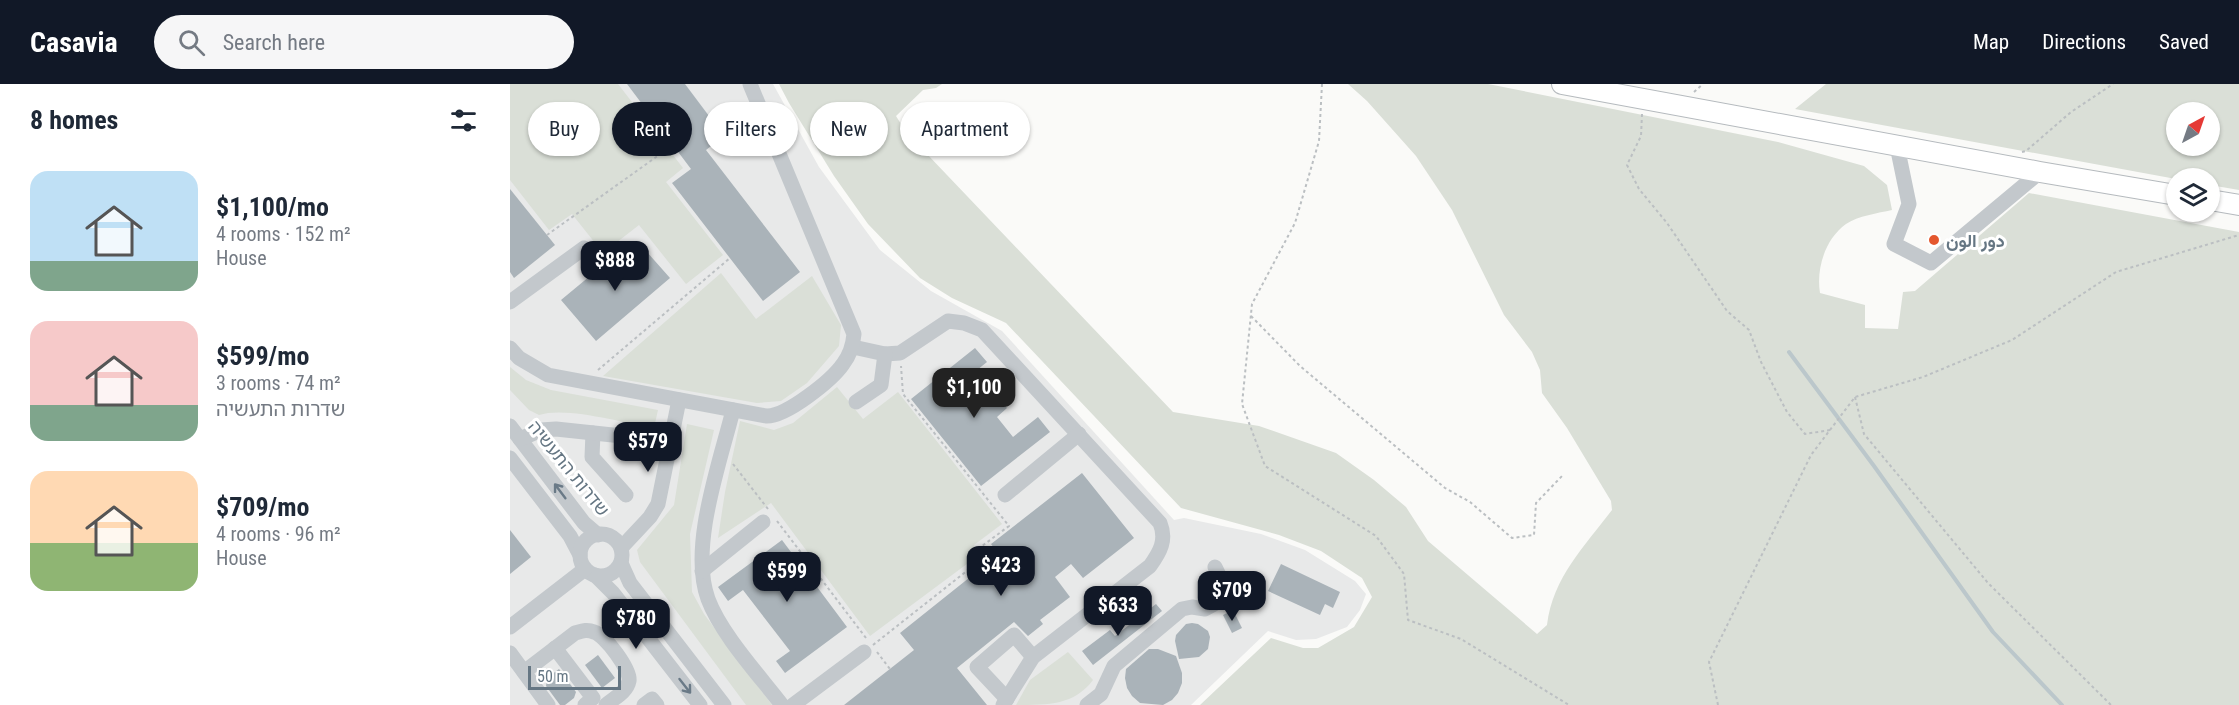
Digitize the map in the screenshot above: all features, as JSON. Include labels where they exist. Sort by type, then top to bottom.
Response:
[{"type":"main road","points":[[1562,84],[1642,91],[1897,146],[2166,193]]},
{"type":"main road","points":[[2220,202],[2239,205]]},
{"type":"street","points":[[510,348],[519,358],[548,375],[772,417],[788,409],[831,377],[843,365],[853,347],[854,334],[750,84]]},
{"type":"street","points":[[1897,146],[1909,204],[1894,244],[1931,263],[2040,172]]},
{"type":"street","points":[[510,302],[584,248]]},
{"type":"street","points":[[853,347],[893,353],[948,321],[964,323],[982,330],[1160,523],[1165,535],[1162,546],[1150,566],[1033,657],[1005,702],[977,667],[1014,635],[1033,657]]},
{"type":"street","points":[[856,402],[881,385],[893,353]]},
{"type":"street","points":[[587,566],[602,576],[612,574],[621,555],[658,504],[679,400]]},
{"type":"street","points":[[734,410],[701,545],[702,571],[708,600],[727,633],[782,705]]},
{"type":"street","name":"שדרות התעשיה","points":[[510,426],[584,523],[598,534]]},
{"type":"street","points":[[520,439],[541,430],[556,429],[641,438],[670,447]]},
{"type":"street","points":[[593,433],[592,456],[626,495]]},
{"type":"street","points":[[1005,495],[1079,435]]},
{"type":"street","points":[[510,458],[570,536],[587,566],[613,593],[700,705]]},
{"type":"street","points":[[702,571],[764,522]]},
{"type":"street","points":[[587,566],[585,541],[598,534],[612,538],[621,555],[630,583],[724,705]]},
{"type":"street","points":[[510,627],[587,566]]},
{"type":"street","points":[[1087,705],[1101,694],[1114,666],[1182,609],[1192,607],[1205,609],[1228,596],[1215,567]]},
{"type":"street","points":[[524,672],[575,633],[584,630],[594,631],[603,636],[630,678],[626,688],[606,705]]},
{"type":"street","points":[[555,648],[593,698],[585,705]]},
{"type":"street","points":[[793,705],[868,649]]},
{"type":"street","points":[[510,653],[548,705]]},
{"type":"street","points":[[644,705],[652,699],[657,705]]},
{"type":"path","points":[[1322,84],[1319,141],[1295,223],[1252,304],[1242,404],[1265,466],[1376,536],[1404,574],[1408,620],[1461,639],[1569,705]]},
{"type":"path","points":[[2020,153],[2026,152],[2071,112],[2113,84]]},
{"type":"path","points":[[1642,91],[1641,136],[1627,165],[1639,189],[1667,222],[1727,311],[1749,330],[1761,362],[1787,412],[1805,434],[1830,430]]},
{"type":"path","points":[[547,236],[658,156]]},
{"type":"path","points":[[1718,705],[1709,662],[1811,455],[1855,397],[1923,377],[2012,340],[2116,272],[2239,235]]},
{"type":"path","points":[[584,382],[730,258]]},
{"type":"path","points":[[1251,316],[1300,366],[1445,488],[1470,502],[1512,538],[1534,535],[1536,503],[1563,475]]},
{"type":"path","points":[[868,649],[987,555],[978,549],[1008,526],[903,394],[893,353]]},
{"type":"path","points":[[1855,397],[1864,434],[1988,583],[2111,705]]},
{"type":"path","points":[[723,451],[868,649],[890,669]]},
{"type":"shaded area","points":[[510,84],[773,84],[783,102],[704,102],[704,156],[798,156],[798,129],[810,151],[810,156],[813,156],[880,250],[931,291],[1002,331],[1174,520],[1184,518],[1261,534],[1305,550],[1355,581],[1366,594],[1360,610],[1347,627],[1316,639],[1296,640],[1268,631],[1191,705],[510,705]]},
{"type":"shaded area","points":[[510,84],[618,84],[632,102],[612,102],[612,156],[674,156],[683,168],[666,182],[723,255],[686,284],[639,225],[603,253],[572,214],[549,230],[510,180]]},
{"type":"shaded area","points":[[779,84],[942,84],[936,88],[923,90],[911,102],[900,102],[900,112],[896,116],[900,122],[900,156],[929,156],[1173,412],[1259,426],[1336,453],[1374,480],[1406,507],[1428,541],[1537,634],[1547,625],[1556,592],[1571,563],[1612,510],[1611,501],[1567,428],[1542,393],[1540,370],[1532,352],[1504,315],[1452,210],[1416,156],[1367,101],[1348,84],[1488,84],[1778,142],[1864,166],[1887,185],[1892,210],[1856,219],[1839,230],[1827,246],[1819,274],[1819,284],[1820,293],[1865,305],[1865,328],[1898,329],[1903,292],[1915,291],[2029,193],[2166,218],[2166,222],[2185,222],[2239,232],[2239,705],[1200,705],[1271,638],[1303,648],[1318,648],[1354,627],[1372,597],[1362,578],[1321,551],[1279,535],[1181,508],[1006,323],[952,298],[920,278],[868,224],[822,156],[888,156],[888,102],[810,102],[810,137],[798,118],[798,102],[788,102]]},
{"type":"shaded area","points":[[1826,84],[2239,84],[2239,190],[2220,187],[2220,168],[2166,168],[2166,177],[1795,109]]},
{"type":"shaded area","points":[[721,273],[756,319],[812,276],[841,325],[839,346],[807,383],[781,401],[757,403],[603,376]]},
{"type":"shaded area","points":[[510,367],[526,380],[551,390],[658,410],[654,428],[579,414],[539,415],[529,410],[510,390]]},
{"type":"shaded area","points":[[837,387],[863,419],[898,392],[1002,524],[974,545],[979,555],[870,636],[771,503],[718,538],[740,421],[774,430],[793,423]]},
{"type":"shaded area","points":[[687,424],[714,430],[690,534],[692,592],[704,614],[772,705],[746,705],[640,562],[637,550],[674,505]]},
{"type":"shaded area","points":[[1068,652],[1093,680],[1086,688],[1060,702],[1016,705],[1030,680]]},
{"type":"building","points":[[627,84],[685,84],[704,109],[704,156],[711,156],[800,272],[763,301],[672,183],[691,169],[681,156],[692,156],[692,102],[641,102]]},
{"type":"building","points":[[510,189],[555,245],[514,278],[510,272]]},
{"type":"building","points":[[639,243],[670,278],[596,341],[561,300],[596,271],[600,276]]},
{"type":"building","points":[[975,348],[987,362],[977,370],[1007,408],[997,417],[1013,437],[1038,417],[1050,432],[981,486],[911,399]]},
{"type":"building","points":[[1082,473],[1134,538],[1083,578],[1071,564],[1055,577],[1070,597],[1040,620],[1043,624],[1028,636],[1014,622],[957,668],[987,705],[844,705],[914,650],[900,633],[999,554],[991,544]]},
{"type":"building","points":[[510,530],[531,557],[510,574]]},
{"type":"building","points":[[782,540],[847,627],[785,673],[776,661],[790,651],[743,590],[728,601],[718,587]]},
{"type":"building","points":[[1281,564],[1340,592],[1333,608],[1325,604],[1320,615],[1268,591]]},
{"type":"building","points":[[1156,604],[1162,611],[1093,665],[1082,651],[1110,630],[1115,636]]},
{"type":"building","points":[[1233,610],[1242,628],[1232,633],[1223,615]]},
{"type":"building","points":[[1192,623],[1208,631],[1210,637],[1208,649],[1199,657],[1179,659],[1176,635],[1186,624]]},
{"type":"building","points":[[1149,649],[1158,649],[1176,656],[1182,673],[1182,683],[1178,693],[1163,705],[1140,703],[1127,688],[1126,669]]},
{"type":"building","points":[[598,655],[615,678],[602,688],[585,665]]},
{"type":"building","points":[[559,669],[576,692],[574,698],[565,705],[560,705],[546,686],[547,678]]},
{"type":"waterway","points":[[1789,352],[1993,632],[2062,705]]},
{"type":"place","name":"دور الون","points":[[1934,240]]}]
